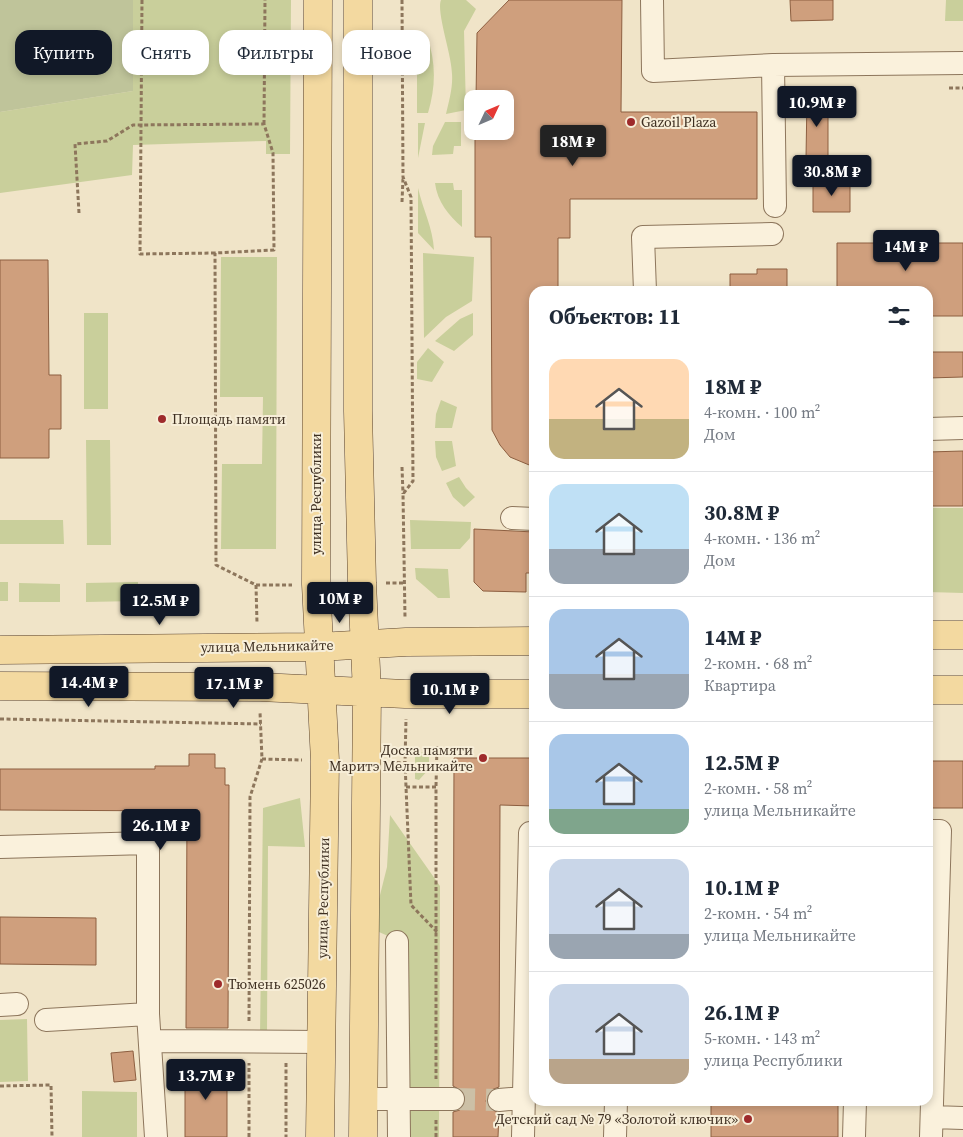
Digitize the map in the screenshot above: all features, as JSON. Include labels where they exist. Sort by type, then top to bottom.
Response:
[{"type":"main road","name":"улица Республики","points":[[318,0],[316,584],[325,761],[320,1137]]},
{"type":"main road","points":[[358,0],[358,410],[367,692],[363,1137]]},
{"type":"main road","points":[[933,635],[963,634]]},
{"type":"main road","name":"улица Мельникайте","points":[[0,650],[319,647],[364,643],[529,641]]},
{"type":"main road","points":[[0,686],[321,690],[405,694],[529,694]]},
{"type":"main road","points":[[933,690],[963,690]]},
{"type":"lane","points":[[652,0],[653,71],[773,65],[963,63]]},
{"type":"lane","points":[[773,65],[775,206]]},
{"type":"lane","points":[[646,286],[643,236],[772,234]]},
{"type":"lane","points":[[933,430],[963,428]]},
{"type":"lane","points":[[933,831],[940,831],[933,966]]},
{"type":"lane","points":[[0,847],[148,843],[148,1014],[156,1137]]},
{"type":"lane","points":[[523,1137],[529,871]]},
{"type":"lane","points":[[397,942],[399,1137]]},
{"type":"lane","points":[[46,1020],[148,1014]]},
{"type":"lane","points":[[151,1041],[320,1042]]},
{"type":"lane","points":[[364,1098],[399,1100],[445,1099]]},
{"type":"lane","points":[[499,1100],[523,1098]]},
{"type":"lane","points":[[615,1137],[616,1106]]},
{"type":"lane","points":[[854,1137],[855,1106]]},
{"type":"lane","points":[[931,1106],[931,1127],[963,1118]]},
{"type":"path","points":[[142,0],[140,254],[274,250],[273,153],[264,124],[265,0]]},
{"type":"path","points":[[402,0],[402,202]]},
{"type":"path","points":[[80,213],[74,144],[106,140],[133,125],[264,124]]},
{"type":"path","points":[[403,177],[412,197],[413,481],[403,494]]},
{"type":"path","points":[[215,253],[216,565],[256,585]]},
{"type":"path","points":[[402,467],[405,583]]},
{"type":"path","points":[[0,719],[261,724]]},
{"type":"path","points":[[436,1137],[445,1099],[438,933],[437,746]]},
{"type":"path","points":[[249,1137],[250,797],[262,759]]},
{"type":"path","points":[[405,763],[411,905],[438,933]]},
{"type":"path","points":[[406,787],[436,786]]},
{"type":"path","points":[[285,1042],[286,1137]]},
{"type":"path","points":[[0,1086],[51,1085],[52,1137]]},
{"type":"green space","points":[[0,0],[133,0],[133,30],[122,30],[122,75],[133,75],[133,91],[0,112]]},
{"type":"green space","points":[[133,0],[291,0],[291,30],[219,30],[219,75],[291,75],[290,154],[266,154],[266,141],[133,145],[132,175],[0,193],[0,112],[133,91],[133,75],[209,75],[209,30],[133,30]]},
{"type":"green space","points":[[441,0],[466,0],[476,9],[464,31],[464,110],[446,114],[452,74],[440,6]]},
{"type":"green space","points":[[946,0],[963,0],[963,21],[945,21]]},
{"type":"green space","points":[[430,46],[434,84],[428,113],[417,113],[417,75],[430,75]]},
{"type":"green space","points":[[445,122],[461,122],[461,146],[454,146],[453,154],[432,155],[433,146]]},
{"type":"green space","points":[[418,123],[425,123],[418,158]]},
{"type":"green space","points":[[435,183],[453,183],[454,190],[462,190],[462,227],[444,208],[438,196]]},
{"type":"green space","points":[[418,188],[432,234],[434,250],[418,233]]},
{"type":"green space","points":[[423,253],[474,257],[472,301],[446,317],[424,338]]},
{"type":"green space","points":[[221,257],[277,257],[276,549],[221,549],[222,464],[262,464],[263,397],[220,397]]},
{"type":"green space","points":[[84,313],[108,313],[108,409],[84,409]]},
{"type":"green space","points":[[473,313],[473,335],[454,351],[435,341],[460,319]]},
{"type":"green space","points":[[428,348],[444,362],[432,382],[417,379],[417,362]]},
{"type":"green space","points":[[441,400],[457,407],[452,428],[435,428],[436,414]]},
{"type":"green space","points":[[86,440],[110,440],[111,545],[87,545]]},
{"type":"green space","points":[[435,441],[452,441],[456,466],[442,471],[436,457]]},
{"type":"green space","points":[[459,477],[475,497],[464,507],[453,497],[446,483]]},
{"type":"green space","points":[[933,508],[963,508],[963,593],[933,592]]},
{"type":"green space","points":[[0,520],[63,520],[64,544],[0,544]]},
{"type":"green space","points":[[410,520],[471,522],[470,538],[460,549],[411,549]]},
{"type":"green space","points":[[415,568],[448,569],[450,598],[438,598],[416,579]]},
{"type":"green space","points":[[0,582],[8,582],[8,601],[0,601]]},
{"type":"green space","points":[[138,582],[138,601],[86,602],[86,583]]},
{"type":"green space","points":[[19,583],[60,584],[60,602],[19,602]]},
{"type":"green space","points":[[429,752],[429,769],[419,780],[415,779],[415,753]]},
{"type":"green space","points":[[300,798],[305,847],[268,846],[267,1035],[260,1036],[263,808]]},
{"type":"green space","points":[[390,815],[440,886],[439,1137],[407,1137],[406,944],[379,932],[379,899],[387,867]]},
{"type":"green space","points":[[27,1019],[28,1081],[0,1082],[0,1020]]},
{"type":"green space","points":[[82,1091],[137,1092],[137,1137],[82,1137]]},
{"type":"building","name":"Gazoil Plaza","points":[[509,0],[622,0],[621,112],[757,112],[757,199],[570,199],[570,238],[558,238],[558,286],[529,286],[529,465],[510,457],[500,445],[492,430],[491,237],[475,237],[475,140],[514,140],[514,90],[476,90],[477,33]]},
{"type":"building","points":[[790,0],[833,0],[833,20],[791,21]]},
{"type":"building","points":[[807,98],[828,98],[828,158],[806,158]]},
{"type":"building","points":[[813,182],[850,182],[850,212],[813,212]]},
{"type":"building","points":[[837,243],[963,243],[963,316],[933,316],[933,286],[837,286]]},
{"type":"building","points":[[0,260],[48,260],[49,375],[61,375],[61,429],[49,429],[49,458],[0,458]]},
{"type":"building","points":[[757,269],[787,269],[787,286],[730,286],[730,274],[757,274]]},
{"type":"building","points":[[933,352],[963,352],[963,377],[933,378]]},
{"type":"building","points":[[963,451],[963,506],[933,506],[933,452]]},
{"type":"building","points":[[474,529],[529,532],[529,573],[526,573],[526,592],[483,591],[474,582]]},
{"type":"building","points":[[189,754],[215,754],[215,768],[225,768],[225,785],[229,785],[228,1028],[186,1028],[187,811],[0,810],[0,769],[155,769],[155,766],[189,766]]},
{"type":"building","points":[[454,758],[529,758],[529,806],[500,805],[499,1087],[491,1090],[486,1101],[489,1108],[499,1113],[498,1137],[453,1137],[453,1112],[460,1110],[466,1099],[464,1092],[453,1086]]},
{"type":"building","points":[[933,761],[963,761],[963,808],[933,808]]},
{"type":"building","points":[[0,917],[96,918],[96,965],[0,964]]},
{"type":"building","points":[[133,1051],[136,1080],[114,1082],[111,1053]]},
{"type":"building","points":[[185,1064],[227,1065],[227,1137],[185,1137]]},
{"type":"building","points":[[711,1106],[838,1106],[838,1137],[711,1137]]},
{"type":"tunnel","points":[[453,1099],[499,1100]]},
{"type":"place","name":"Gazoil Plaza","points":[[631,122]]},
{"type":"place","name":"Площадь памяти","points":[[162,419]]},
{"type":"place","name":"Доска памяти Маритэ Мельникайте","points":[[483,758]]},
{"type":"place","name":"Тюмень 625026","points":[[218,984]]},
{"type":"place","name":"Детский сад № 79 «Золотой ключик»","points":[[748,1119]]}]
